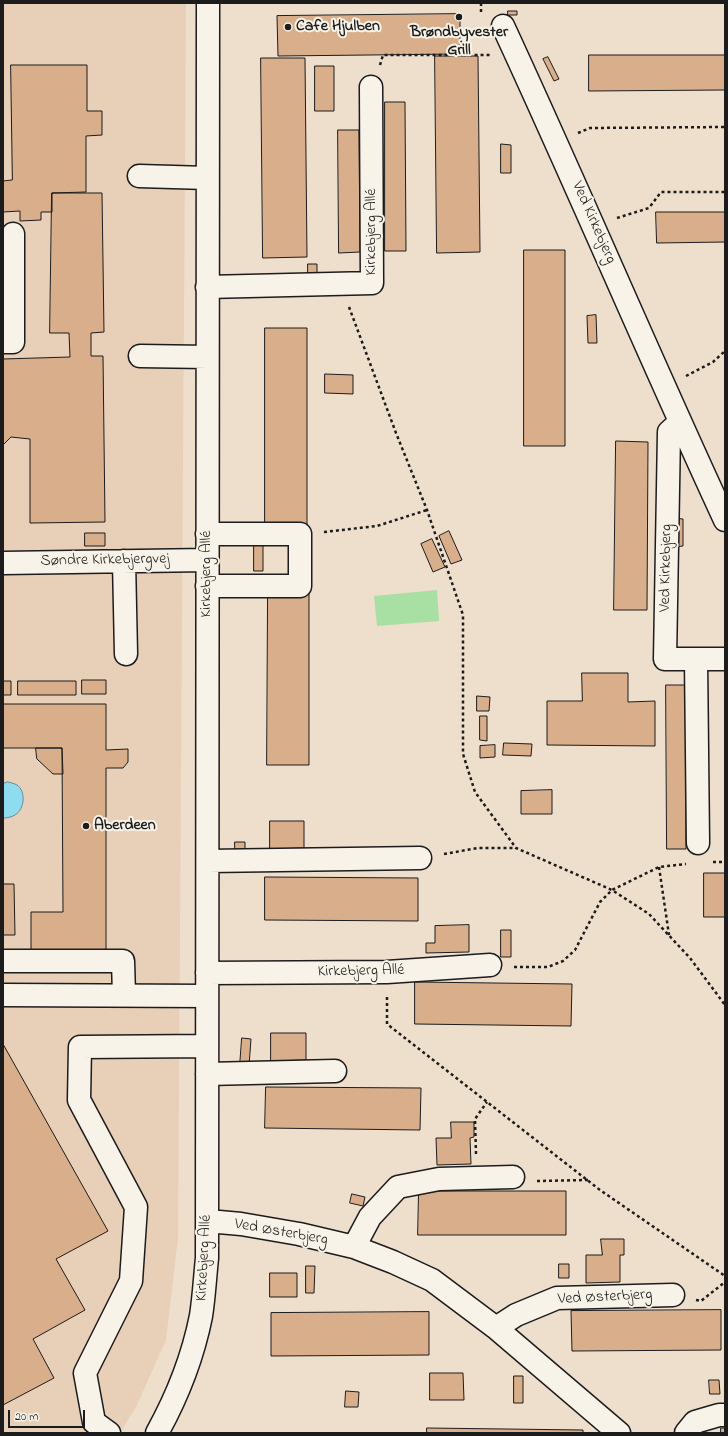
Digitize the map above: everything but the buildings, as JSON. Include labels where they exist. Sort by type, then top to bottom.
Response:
[{"type":"street","name":"Kirkebjerg Allé","points":[[157,1433],[179,1387],[191,1354],[200,1318],[207,1258],[208,3]]},
{"type":"street","name":"Ved Kirkebjerg","points":[[503,26],[557,141],[664,386],[725,520]]},
{"type":"street","name":"Kirkebjerg Allé","points":[[207,287],[372,283],[371,88]]},
{"type":"street","points":[[139,176],[207,178]]},
{"type":"street","points":[[3,342],[13,342],[12,234]]},
{"type":"street","points":[[140,356],[207,357]]},
{"type":"street","name":"Ved Kirkebjerg","points":[[680,422],[669,432],[665,659],[725,659]]},
{"type":"street","points":[[207,534],[300,534],[300,586],[207,586]]},
{"type":"street","name":"Søndre Kirkebjergvej","points":[[3,563],[207,560]]},
{"type":"street","points":[[124,561],[126,654]]},
{"type":"street","points":[[696,659],[698,844]]},
{"type":"street","points":[[208,861],[420,858]]},
{"type":"street","points":[[3,961],[123,961],[124,995]]},
{"type":"street","name":"Kirkebjerg Allé","points":[[207,973],[387,972],[490,965]]},
{"type":"street","points":[[3,994],[207,996]]},
{"type":"street","points":[[95,1429],[85,1373],[131,1281],[136,1207],[78,1100],[80,1047],[207,1046]]},
{"type":"street","points":[[207,1074],[335,1071]]},
{"type":"street","points":[[354,1247],[370,1217],[398,1187],[439,1179],[513,1177]]},
{"type":"street","name":"Ved Østerbjerg","points":[[208,1221],[241,1224],[299,1234],[354,1247],[394,1262],[432,1280],[496,1328],[619,1433]]},
{"type":"street","name":"Ved Østerbjerg","points":[[496,1328],[516,1315],[557,1298],[673,1295]]},
{"type":"street","points":[[686,1433],[695,1422],[719,1414],[725,1415]]},
{"type":"path","points":[[371,88],[383,55],[516,55]]},
{"type":"path","points":[[557,141],[590,128],[725,126]]},
{"type":"path","points":[[594,226],[649,208],[661,192],[725,192]]},
{"type":"path","points":[[341,284],[363,349],[427,510],[463,615],[463,754],[475,792],[516,848]]},
{"type":"path","points":[[664,386],[713,362],[725,351]]},
{"type":"path","points":[[300,534],[377,526],[427,510]]},
{"type":"path","points":[[420,858],[478,848],[516,848],[612,890],[649,914],[690,958],[725,1005]]},
{"type":"path","points":[[709,862],[725,862]]},
{"type":"path","points":[[490,965],[500,967],[548,967],[563,961],[574,950],[600,902],[612,890],[659,867],[687,864]]},
{"type":"path","points":[[659,867],[669,935]]},
{"type":"path","points":[[387,972],[387,1024],[588,1180],[725,1276]]},
{"type":"path","points":[[476,1178],[475,1119],[487,1102]]},
{"type":"path","points":[[513,1177],[540,1182],[588,1180]]},
{"type":"path","points":[[673,1295],[701,1301],[725,1282]]},
{"type":"shaded area","points":[[3,3],[186,3],[178,1238],[166,1340],[136,1407],[120,1433],[3,1433]]},
{"type":"green space","points":[[437,590],[439,621],[377,626],[374,596]]},
{"type":"water","points":[[8,782],[16,784],[20,788],[22,791],[23,800],[21,809],[15,815],[8,818],[3,818],[3,784]]},
{"type":"place","name":"Brøndbyvester Grill","points":[[459,17]]},
{"type":"place","name":"Cafe Hjulben","points":[[288,27]]},
{"type":"place","name":"Aberdeen","points":[[86,826]]}]
